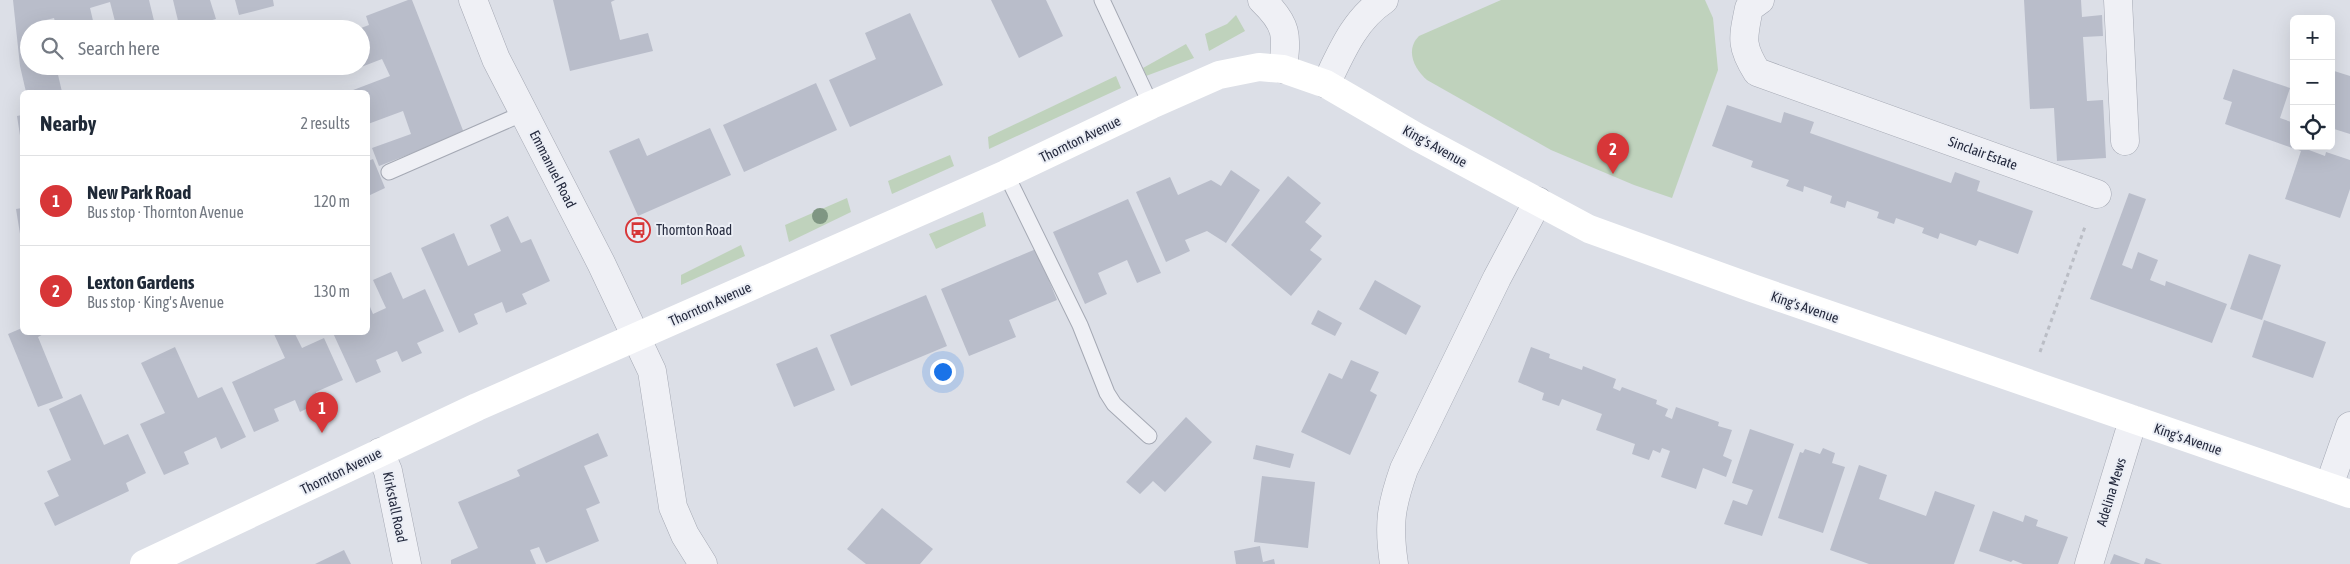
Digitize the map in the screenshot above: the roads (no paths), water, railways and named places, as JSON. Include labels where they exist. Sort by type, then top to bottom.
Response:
[{"type":"main road","name":"Thornton Avenue","points":[[144,564],[380,452],[637,336],[1006,174],[1219,75],[1240,69],[1260,67],[1283,69]]},
{"type":"main road","name":"King's Avenue","points":[[1283,69],[1326,84],[1417,137],[1589,229],[1647,251],[2339,490]]},
{"type":"street","name":"Emmanuel Road","points":[[473,0],[491,47],[637,336],[652,371],[673,507],[685,536],[703,564]]},
{"type":"street","points":[[1262,0],[1283,25],[1287,39],[1283,69]]},
{"type":"street","points":[[1326,84],[1358,24],[1373,7],[1384,0]]},
{"type":"street","name":"Sinclair Estate","points":[[1760,0],[1749,8],[1744,34],[1745,53],[1757,72],[2097,194]]},
{"type":"street","points":[[2118,0],[2125,141]]},
{"type":"street","points":[[1394,564],[1389,532],[1393,500],[1404,468],[1497,278],[1538,201]]},
{"type":"street","name":"Adelina Mews","points":[[2089,564],[2133,420]]},
{"type":"street","points":[[2339,490],[2350,426]]},
{"type":"street","name":"Kirkstall Road","points":[[380,452],[388,470],[407,564]]},
{"type":"lane","points":[[1102,0],[1151,105]]},
{"type":"lane","points":[[389,172],[524,112]]},
{"type":"lane","points":[[1006,174],[1080,325],[1107,393],[1114,404],[1148,436]]},
{"type":"place","name":"Lexton Gardens","points":[[1613,174]]},
{"type":"place","name":"Thornton Road","points":[[638,230]]},
{"type":"place","name":"New Park Road","points":[[322,433]]}]
